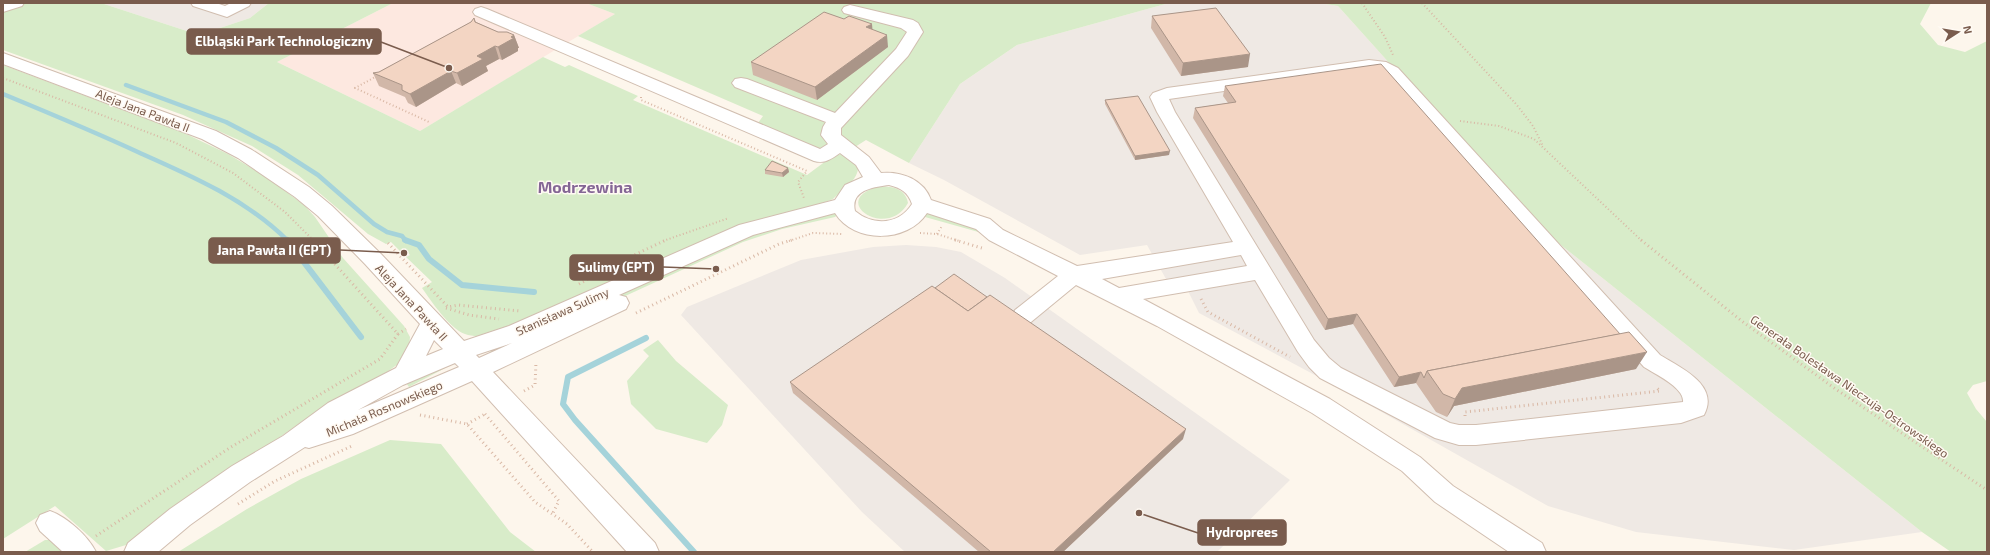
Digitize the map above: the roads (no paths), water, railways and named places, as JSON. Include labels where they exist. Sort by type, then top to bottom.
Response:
[{"type":"street","points":[[3,8],[16,3]]},
{"type":"street","points":[[199,3],[227,12],[243,3]]},
{"type":"street","points":[[850,10],[907,24],[912,27],[914,32],[902,52],[832,127],[831,135],[839,145],[860,159],[869,168],[875,180]]},
{"type":"street","points":[[481,12],[821,157],[839,145]]},
{"type":"street","name":"Aleja Jana Pawła II","points":[[3,58],[209,135],[279,175],[325,211],[373,259],[440,315],[467,361],[645,552]]},
{"type":"street","points":[[1368,65],[1380,66],[1392,72],[1652,361],[1688,384],[1696,396],[1695,408],[1681,413],[1476,435],[1459,435],[1444,431],[1326,370],[1306,346],[1246,246],[1166,112],[1159,97],[1167,93],[1368,65]]},
{"type":"street","points":[[741,83],[839,121]]},
{"type":"street","points":[[917,218],[920,195],[913,187],[896,180],[875,180],[854,189],[847,196],[847,218],[861,225],[878,229],[897,226],[917,218],[976,234],[992,242],[1075,274],[1165,320],[1316,404],[1411,464],[1444,494],[1532,552]]},
{"type":"street","name":"Stanisława Sulimy","points":[[467,361],[719,255],[768,237],[847,218]]},
{"type":"street","points":[[1023,316],[1075,274],[1103,271],[1246,246]]},
{"type":"street","points":[[1116,296],[1261,272]]},
{"type":"street","points":[[404,375],[440,315]]},
{"type":"street","name":"Michała Rosnowskiego","points":[[138,552],[180,517],[241,474],[292,443],[337,410],[404,375],[467,361]]},
{"type":"street","name":"Michała Rosnowskiego","points":[[292,443],[344,427],[467,361]]},
{"type":"street","points":[[1316,404],[1340,377]]},
{"type":"street","points":[[50,523],[80,550]]},
{"type":"waterway","points":[[126,85],[226,122],[276,148],[318,175],[374,224],[387,232],[402,236],[405,240]]},
{"type":"waterway","points":[[3,94],[55,115],[199,180],[237,201],[255,213],[287,240]]},
{"type":"waterway","points":[[287,240],[361,337]]},
{"type":"waterway","points":[[405,240],[419,245],[429,259],[462,285],[534,292]]},
{"type":"waterway","points":[[646,338],[568,377],[563,404],[575,420],[694,552]]},
{"type":"place","name":"Elbląski Park Technologiczny","points":[[449,68]]},
{"type":"place","name":"Jana Pawła II (EPT)","points":[[404,253]]},
{"type":"place","name":"Sulimy (EPT)","points":[[716,269]]},
{"type":"place","name":"Hydroprees","points":[[1139,513]]},
{"type":"district","name":"Modrzewina","points":[[585,186]]}]
